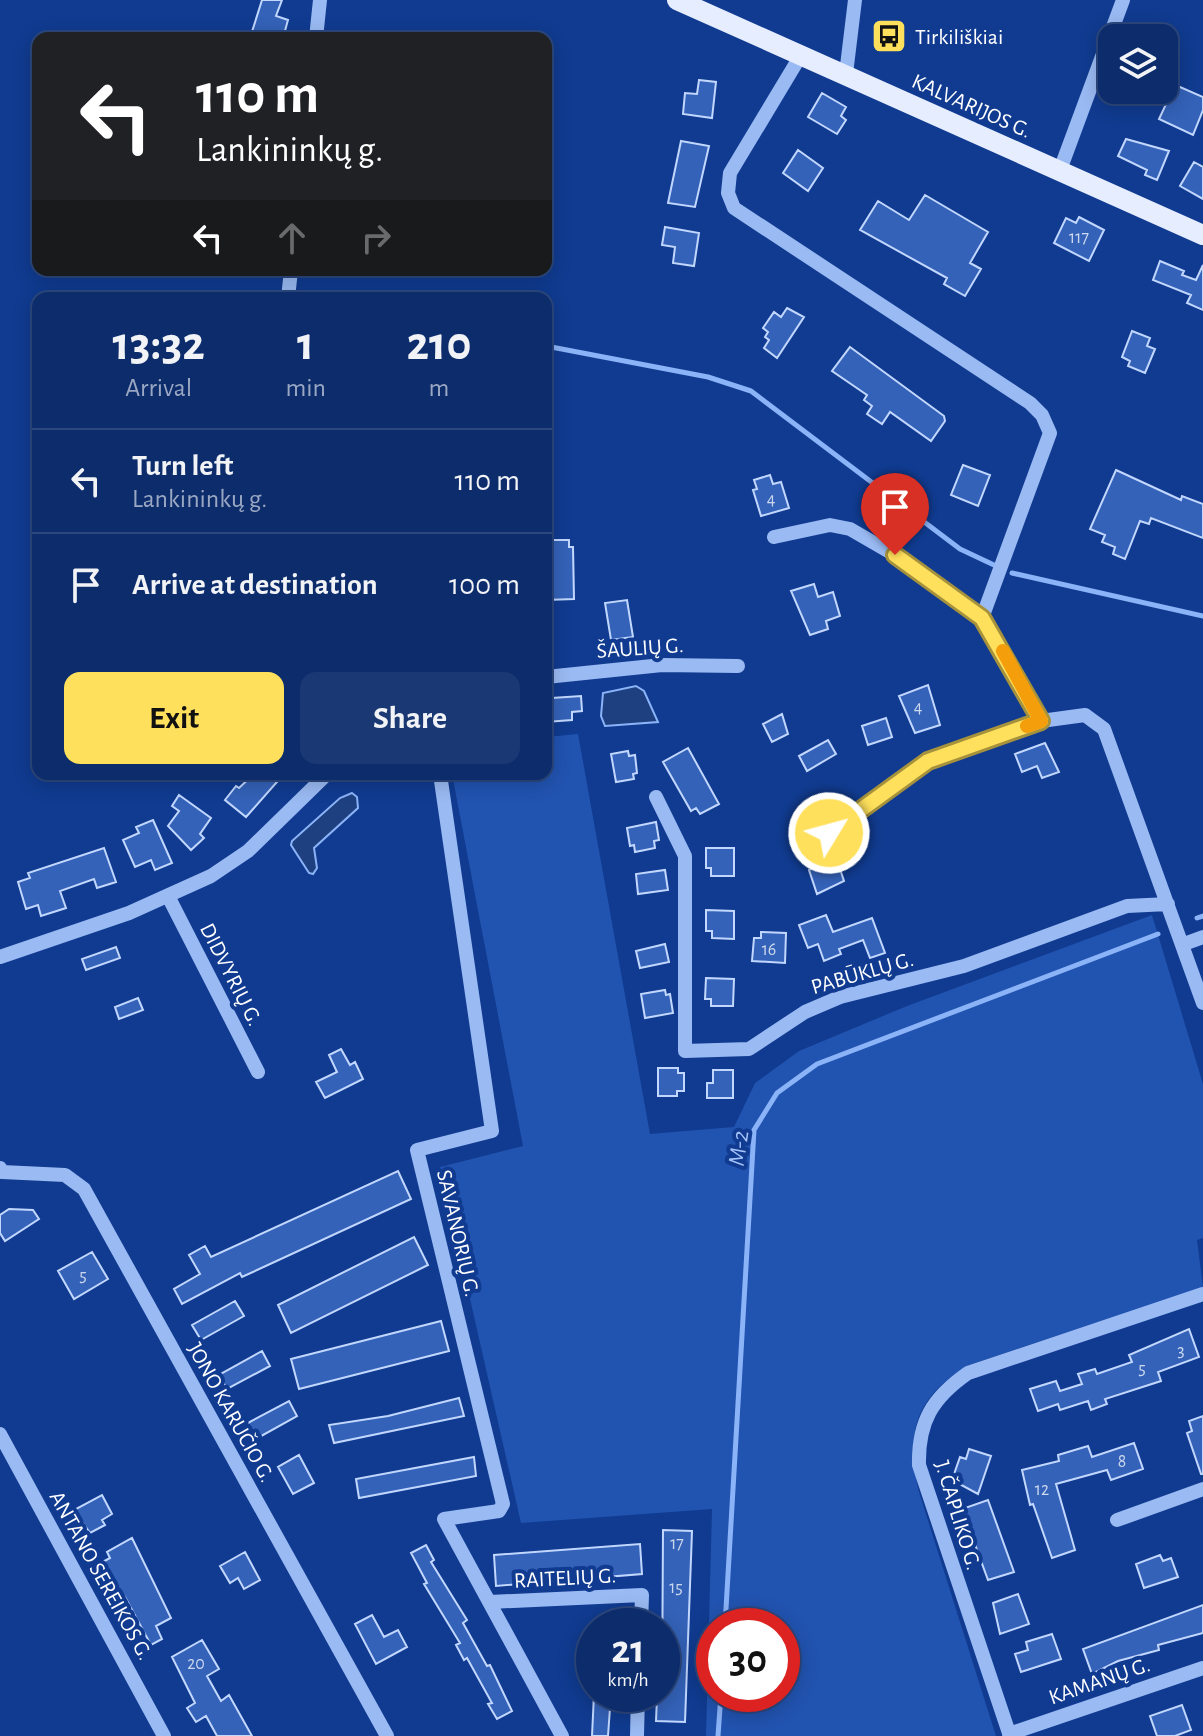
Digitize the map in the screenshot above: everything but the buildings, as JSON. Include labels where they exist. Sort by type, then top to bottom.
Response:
[{"type":"main road","name":"KALVARIJOS G.","points":[[677,0],[1203,235]]},
{"type":"street","points":[[317,32],[320,0]]},
{"type":"street","points":[[846,74],[855,0]]},
{"type":"street","points":[[1060,170],[1123,0]]},
{"type":"street","points":[[801,55],[730,173],[728,193],[734,208],[1030,403],[1042,415],[1050,433],[982,618]]},
{"type":"street","points":[[774,537],[830,525],[850,529],[895,555],[982,618],[1041,721]]},
{"type":"street","name":"ŠAULIŲ G.","points":[[552,676],[662,665],[738,666]]},
{"type":"street","points":[[829,833],[928,761],[1041,721],[1085,715],[1104,729],[1203,1003]]},
{"type":"street","points":[[0,957],[43,945],[211,876],[248,851],[321,780]]},
{"type":"street","name":"SAVANORIŲ G.","points":[[441,780],[492,1131],[417,1150],[503,1504],[499,1511],[444,1519],[490,1602]]},
{"type":"street","name":"PABŪKLŲ G.","points":[[656,797],[685,856],[685,1051],[749,1049],[805,1012],[840,997],[964,966],[1127,906],[1168,904]]},
{"type":"street","name":"DIDVYRIŲ G.","points":[[168,896],[258,1072]]},
{"type":"street","points":[[1184,944],[1203,937]]},
{"type":"street","name":"JONO KARUČIO G.","points":[[1,1171],[65,1175],[84,1189],[387,1736]]},
{"type":"street","name":"J. ČAPLIKO G.","points":[[1010,1735],[919,1465],[923,1420],[939,1395],[968,1373],[1203,1294]]},
{"type":"street","name":"ANTANO SEREIKOS G.","points":[[0,1434],[164,1736]]},
{"type":"street","points":[[1117,1520],[1203,1489]]},
{"type":"street","name":"RAITELIŲ G.","points":[[490,1602],[642,1595],[642,1608]]},
{"type":"street","points":[[490,1602],[562,1736]]},
{"type":"street","name":"KAMANŲ G.","points":[[1010,1735],[1203,1668]]},
{"type":"street","points":[[637,1736],[638,1712]]},
{"type":"shaded area","points":[[636,686],[644,691],[658,722],[605,726],[601,716],[603,693]]},
{"type":"shaded area","points":[[578,734],[650,1134],[734,1127],[755,1083],[799,1051],[907,1006],[1152,915],[1203,1084],[1203,1238],[1197,1240],[1203,1287],[969,1365],[936,1390],[918,1418],[914,1434],[913,1451],[919,1492],[996,1736],[706,1736],[707,1712],[800,1712],[800,1608],[709,1608],[712,1509],[521,1523],[440,1167],[523,1146],[453,780],[552,780],[552,736]]},
{"type":"shaded area","points":[[352,793],[357,797],[358,808],[314,848],[317,868],[313,874],[309,873],[291,845],[292,841],[340,798]]},
{"type":"waterway","points":[[552,347],[708,377],[751,391],[960,549],[994,565]]},
{"type":"waterway","points":[[1012,573],[1203,616]]},
{"type":"waterway","name":"M-2","points":[[1197,918],[1203,916]]},
{"type":"waterway","name":"M-2","points":[[726,1608],[754,1130],[777,1093],[817,1064],[1158,934]]},
{"type":"waterway","name":"M-2","points":[[718,1736],[720,1712]]},
{"type":"slow traffic","points":[[1003,651],[1041,721],[1027,726]]},
{"type":"place","name":"Tirkiliškiai","points":[[889,36]]},
{"type":"route","points":[[829,833],[928,761],[1041,721],[982,618],[895,555]]}]
